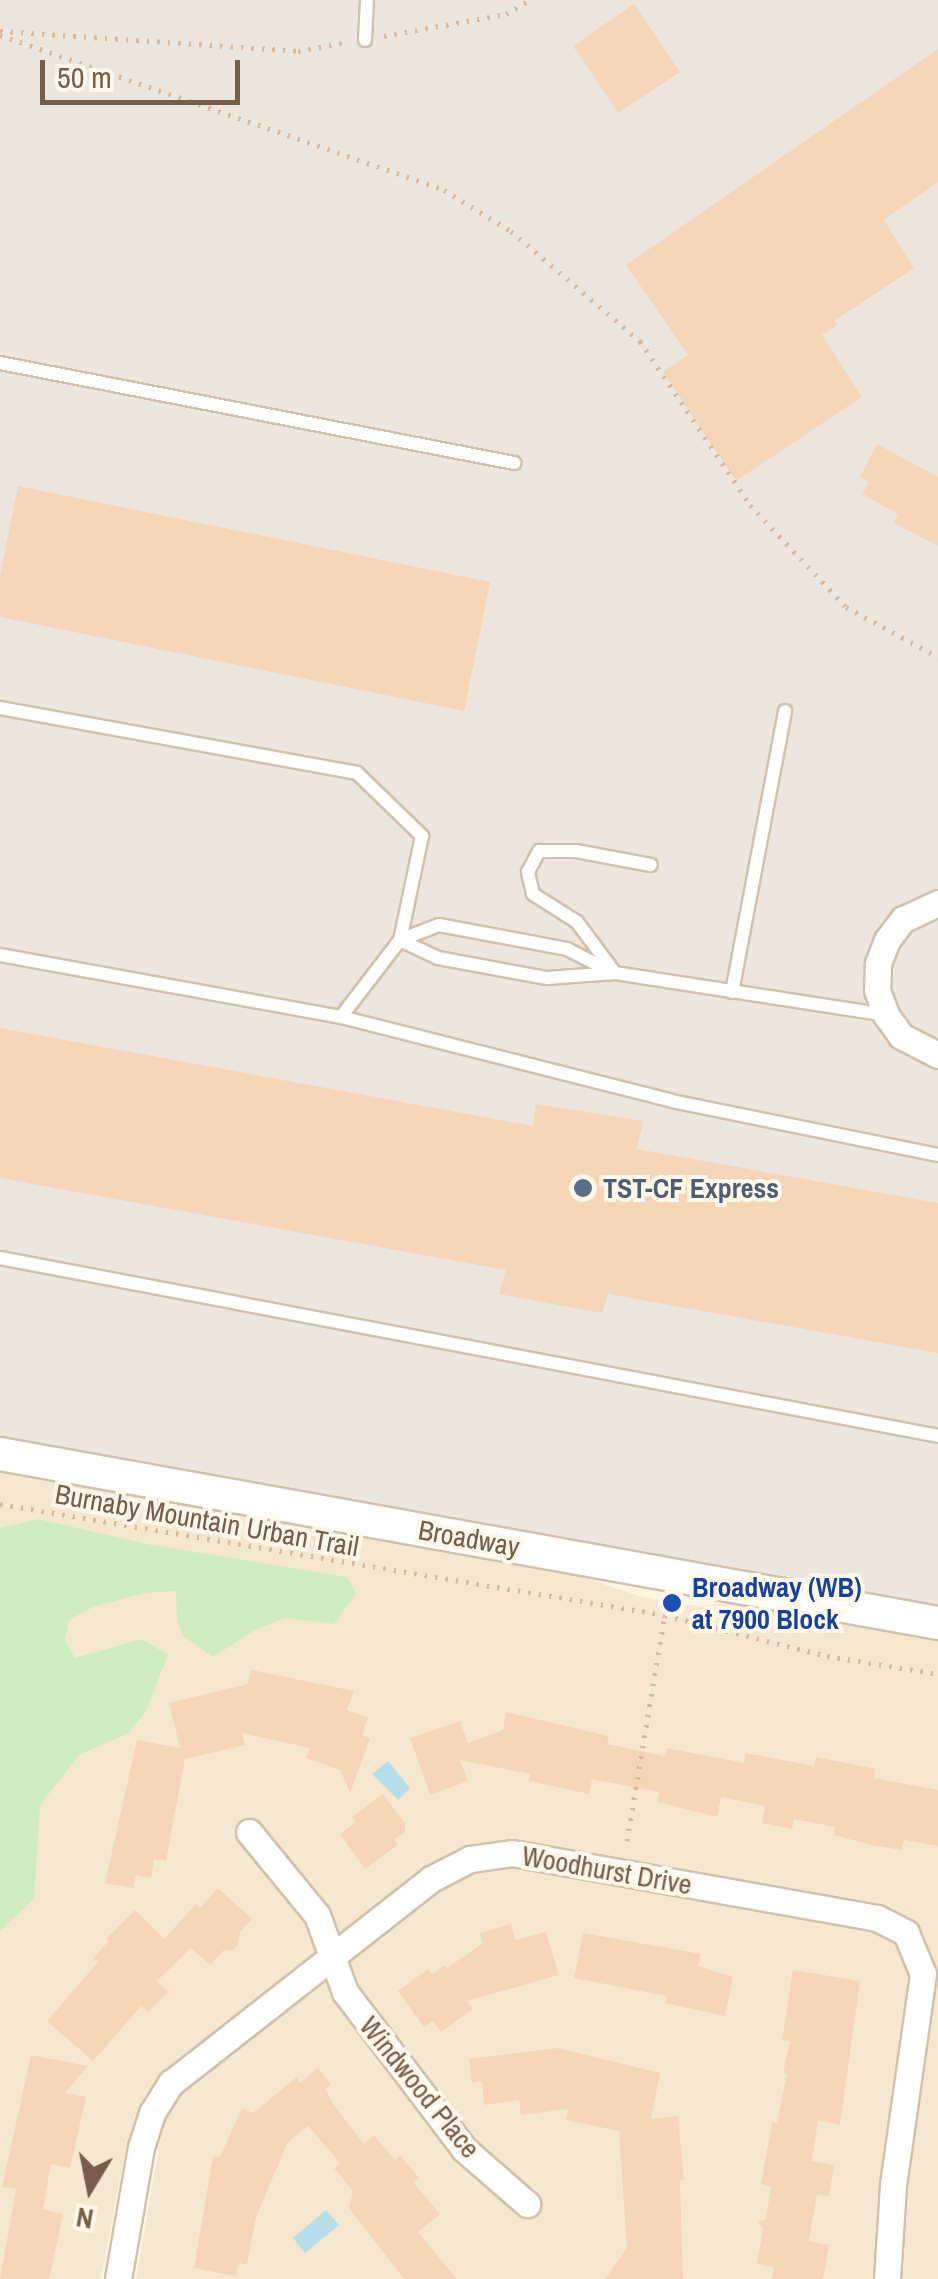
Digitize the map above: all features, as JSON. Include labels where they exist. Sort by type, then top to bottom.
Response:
[{"type":"street","points":[[938,903],[903,920],[887,940],[878,964],[877,990],[886,1015],[901,1036],[938,1055]]},
{"type":"street","name":"Broadway","points":[[0,1454],[938,1622]]},
{"type":"street","name":"Windwood Place","points":[[250,1832],[317,1915],[345,1992],[464,2149],[527,2204]]},
{"type":"street","name":"Woodhurst Drive","points":[[118,2279],[140,2147],[152,2114],[170,2083],[431,1879],[470,1859],[512,1853],[892,1924],[914,1944],[924,1974],[892,2186],[887,2279]]},
{"type":"lane","points":[[365,40],[367,0]]},
{"type":"lane","points":[[0,363],[514,463]]},
{"type":"lane","points":[[0,708],[358,773],[422,836],[400,940],[341,1017]]},
{"type":"lane","points":[[732,992],[785,711]]},
{"type":"lane","points":[[615,973],[578,922],[533,894],[528,872],[539,851],[576,852],[651,865]]},
{"type":"lane","points":[[400,940],[439,925],[568,949],[615,973]]},
{"type":"lane","points":[[400,940],[438,958],[547,978],[615,973],[886,1015]]},
{"type":"lane","points":[[0,956],[341,1017],[672,1101],[938,1155]]},
{"type":"lane","points":[[0,1258],[938,1436]]},
{"type":"path","points":[[0,33],[298,51],[506,14],[530,0]]},
{"type":"path","points":[[0,33],[444,190],[511,230],[640,341],[750,505],[846,607],[938,657]]},
{"type":"path","name":"Burnaby Mountain Urban Trail","points":[[0,1504],[666,1615],[827,1656],[938,1674]]},
{"type":"path","points":[[627,1840],[666,1615],[672,1603]]},
{"type":"shaded area","points":[[0,0],[938,0],[938,1607],[0,1440]]},
{"type":"shaded area","points":[[0,1472],[568,1572],[642,1597],[696,1606],[734,1603],[938,1638],[938,2279],[136,2279],[159,2149],[127,2142],[101,2279],[0,2279]]},
{"type":"green space","points":[[38,1519],[151,1545],[348,1577],[356,1594],[334,1624],[285,1618],[255,1630],[213,1657],[183,1636],[177,1621],[176,1591],[144,1593],[93,1607],[69,1620],[65,1640],[75,1658],[142,1639],[168,1655],[145,1713],[127,1734],[80,1754],[40,1805],[34,1899],[0,1931],[0,1528]]},
{"type":"water","points":[[388,1761],[410,1788],[398,1800],[372,1774]]},
{"type":"water","points":[[326,2210],[339,2225],[305,2253],[293,2238]]},
{"type":"building","points":[[634,4],[680,72],[618,113],[573,46]]},
{"type":"building","points":[[938,49],[938,182],[884,220],[914,268],[834,321],[837,325],[822,335],[862,397],[736,481],[663,372],[688,355],[626,265]]},
{"type":"building","points":[[877,444],[938,477],[938,546],[894,523],[898,514],[862,494],[869,482],[860,477]]},
{"type":"building","points":[[18,486],[490,582],[464,711],[0,617],[0,576]]},
{"type":"building","points":[[0,1028],[533,1126],[536,1104],[643,1121],[637,1149],[938,1203],[938,1353],[608,1294],[602,1313],[499,1294],[506,1270],[0,1178]]},
{"type":"building","points":[[251,1670],[354,1691],[347,1710],[368,1718],[362,1735],[370,1738],[350,1793],[340,1770],[306,1758],[310,1748],[242,1733],[245,1745],[185,1759],[166,1861],[154,1859],[151,1878],[136,1875],[133,1888],[105,1883],[137,1740],[180,1748],[169,1703],[248,1684]]},
{"type":"building","points":[[506,1712],[609,1736],[607,1744],[665,1756],[667,1748],[744,1763],[745,1753],[814,1766],[816,1757],[876,1769],[874,1778],[938,1790],[938,1846],[904,1840],[902,1850],[871,1845],[834,1835],[835,1827],[794,1819],[792,1829],[762,1823],[765,1806],[721,1797],[717,1817],[657,1802],[659,1792],[592,1779],[589,1794],[529,1781],[530,1774],[460,1760],[468,1781],[430,1795],[410,1738],[460,1721],[468,1743],[503,1730]]},
{"type":"building","points":[[383,1794],[405,1823],[405,1832],[394,1840],[398,1845],[365,1869],[340,1834],[356,1822],[352,1817]]},
{"type":"building","points":[[218,1888],[252,1919],[240,1932],[234,1950],[224,1950],[210,1965],[191,1948],[157,1981],[168,1992],[148,2012],[141,2006],[93,2061],[47,2021],[98,1962],[93,1958],[108,1942],[106,1939],[135,1910],[164,1939],[196,1904],[200,1908]]},
{"type":"building","points":[[511,1924],[515,1940],[546,1932],[559,1975],[467,2001],[473,2009],[441,2032],[433,2021],[424,2027],[398,1991],[428,1969],[432,1974],[445,1965],[447,1968],[483,1943],[480,1933]]},
{"type":"building","points":[[583,1933],[701,1954],[698,1966],[733,1977],[725,2016],[665,2003],[667,1996],[574,1978]]},
{"type":"building","points":[[793,1970],[860,1981],[840,2125],[818,2120],[812,2161],[834,2165],[829,2196],[817,2194],[809,2241],[829,2245],[823,2279],[772,2279],[774,2267],[757,2264],[763,2229],[758,2222],[766,2219],[771,2186],[761,2184],[772,2123],[777,2123],[787,2073],[783,2073],[790,2041],[782,2040]]},
{"type":"building","points":[[558,2048],[660,2073],[651,2119],[678,2116],[684,2180],[680,2181],[683,2279],[605,2279],[627,2248],[619,2131],[566,2120],[568,2109],[521,2115],[519,2100],[484,2105],[482,2081],[472,2083],[469,2059]]},
{"type":"building","points":[[31,2055],[88,2066],[65,2093],[86,2097],[70,2168],[51,2164],[43,2209],[63,2214],[49,2279],[0,2279],[16,2189],[2,2187]]},
{"type":"building","points":[[318,2068],[331,2084],[325,2089],[334,2105],[364,2144],[374,2135],[395,2160],[400,2155],[419,2178],[414,2183],[440,2214],[418,2232],[457,2279],[404,2279],[349,2208],[353,2191],[334,2168],[340,2163],[308,2126],[288,2142],[256,2217],[247,2265],[239,2263],[236,2276],[194,2268],[213,2156],[220,2157],[242,2108],[253,2113],[297,2077],[300,2083]]},
{"type":"place","name":"TST-CF Express","points":[[583,1188]]},
{"type":"place","name":"Broadway (WB) at 7900 Block","points":[[672,1603]]}]
